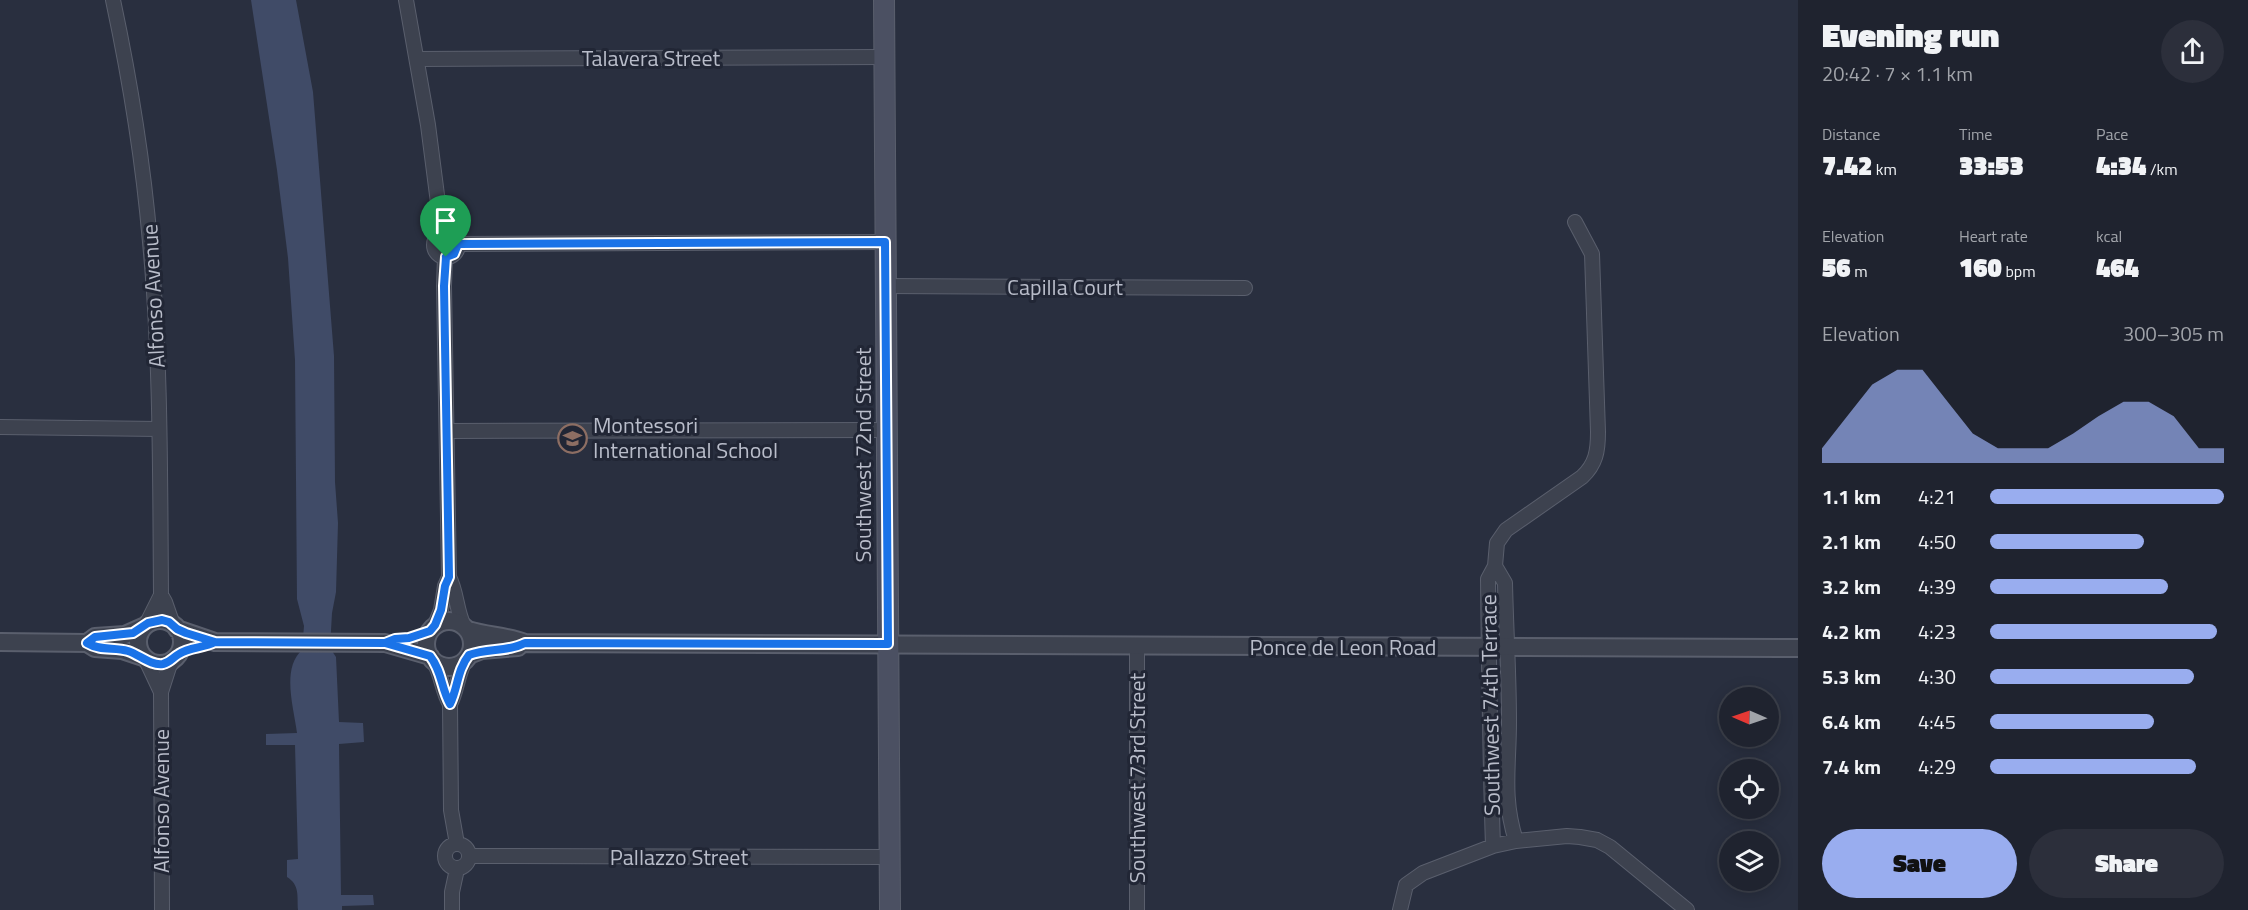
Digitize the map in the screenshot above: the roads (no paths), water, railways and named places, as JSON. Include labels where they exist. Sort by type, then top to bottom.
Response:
[{"type":"main road","name":"Southwest 72nd Street","points":[[884,0],[890,910]]},
{"type":"street","name":"Alfonso Avenue","points":[[114,0],[138,129],[153,278],[159,429],[161,596],[145,626]]},
{"type":"street","points":[[406,0],[418,59],[442,234]]},
{"type":"street","name":"Talavera Street","points":[[418,59],[884,57]]},
{"type":"street","name":"Southwest 74th Terrace","points":[[1493,846],[1488,700],[1488,579],[1495,566],[1497,543],[1506,530],[1589,471],[1597,454],[1592,254],[1575,222]]},
{"type":"street","points":[[442,234],[453,235],[458,244],[454,254],[446,257],[439,255],[434,249],[434,241],[442,234]]},
{"type":"street","points":[[458,244],[885,242]]},
{"type":"street","points":[[446,257],[444,286],[449,577],[441,610],[426,644],[441,674],[445,696],[450,704]]},
{"type":"street","name":"Capilla Court","points":[[885,286],[1245,288]]},
{"type":"street","points":[[0,428],[159,429]]},
{"type":"street","points":[[447,431],[887,430]]},
{"type":"street","name":"Southwest 74th Terrace","points":[[1495,566],[1505,583],[1508,700],[1506,781],[1508,813],[1516,840]]},
{"type":"street","points":[[449,577],[454,587],[457,607],[472,642],[467,658],[458,674],[454,696],[450,704],[451,810],[457,844]]},
{"type":"street","name":"Alfonso Avenue","points":[[161,596],[175,627]]},
{"type":"street","points":[[87,643],[95,637],[124,635],[155,620],[162,620],[215,642],[385,643],[450,620],[490,636],[515,639],[525,643]]},
{"type":"street","points":[[145,626],[138,640],[138,647],[145,658]]},
{"type":"street","points":[[175,627],[181,638],[176,656]]},
{"type":"street","points":[[0,642],[87,643],[95,648],[122,650],[161,664],[215,642]]},
{"type":"street","points":[[385,643],[432,659],[447,667],[459,664],[482,650],[515,648],[525,643]]},
{"type":"street","name":"Ponce de Leon Road","points":[[525,643],[1506,649],[1798,648]]},
{"type":"street","name":"Southwest 73rd Street","points":[[1137,645],[1137,910]]},
{"type":"street","name":"Alfonso Avenue","points":[[162,910],[161,692],[169,667],[176,656]]},
{"type":"street","name":"Alfonso Avenue","points":[[145,658],[161,692]]},
{"type":"street","points":[[1488,700],[1508,700]]},
{"type":"street","points":[[1490,735],[1508,735]]},
{"type":"street","points":[[1491,781],[1506,781]]},
{"type":"street","points":[[1401,910],[1404,890],[1409,882],[1423,873],[1493,846],[1516,840],[1567,836],[1590,838],[1610,847],[1687,910]]},
{"type":"street","points":[[457,844],[466,848],[469,856],[467,864],[457,869],[449,866],[444,856],[447,849],[457,844]]},
{"type":"street","name":"Pallazzo Street","points":[[469,856],[889,857]]},
{"type":"street","points":[[452,910],[452,892],[457,869]]},
{"type":"water","points":[[251,0],[296,0],[313,92],[334,356],[335,482],[338,523],[336,592],[330,648],[336,657],[339,722],[363,723],[364,742],[339,744],[341,895],[373,895],[374,905],[342,906],[342,910],[298,910],[296,887],[287,877],[287,860],[298,859],[295,745],[266,745],[266,734],[297,733],[290,678],[292,667],[302,650],[304,626],[297,599],[295,360],[288,258]]},
{"type":"place","name":"Montessori International School","points":[[572,438]]}]
